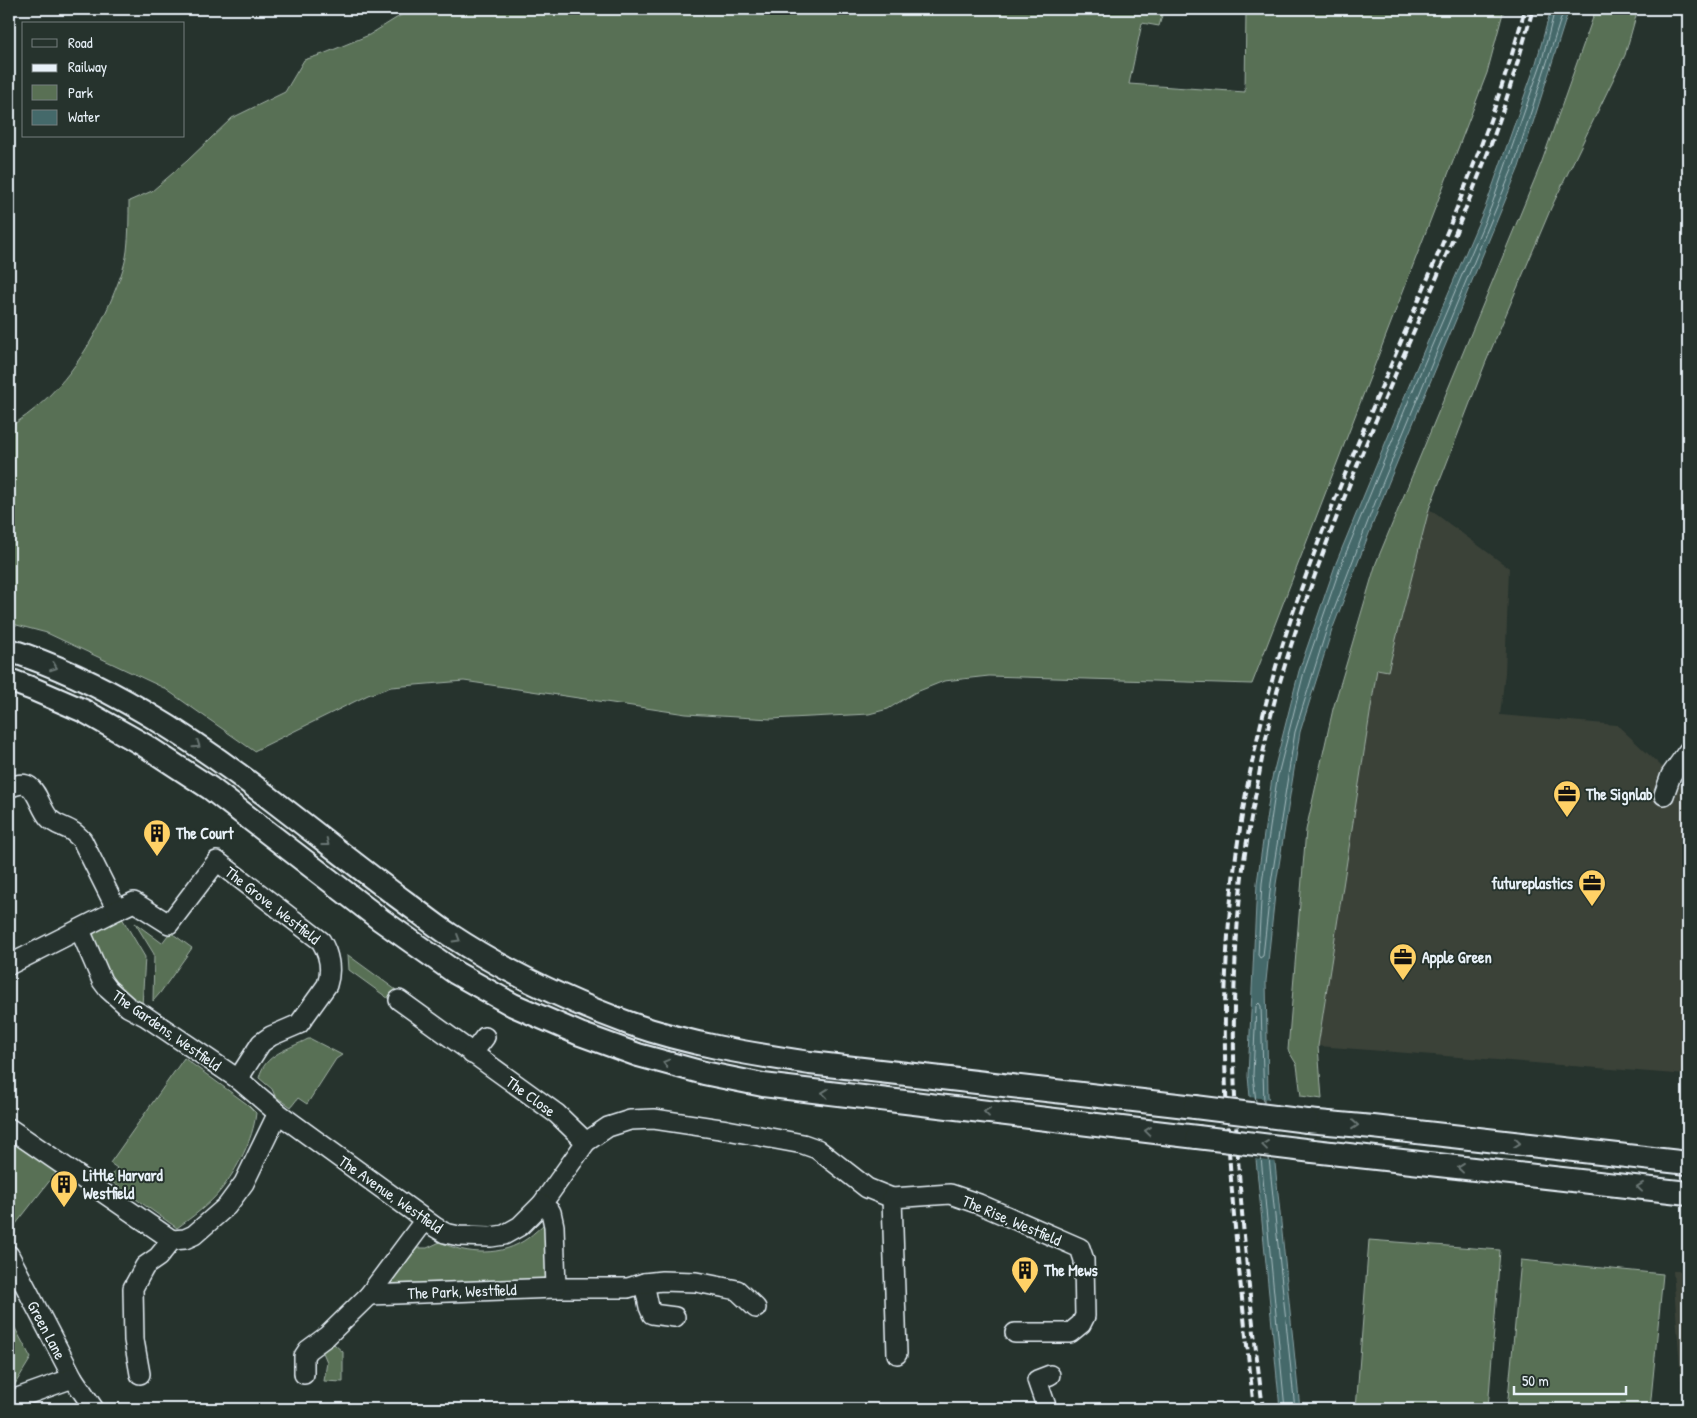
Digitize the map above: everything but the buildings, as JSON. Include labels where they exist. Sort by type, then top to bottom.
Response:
[{"type":"main road","points":[[9,650],[67,672],[134,705],[192,741],[449,935],[521,977],[632,1024],[700,1043],[781,1059],[1307,1121],[1688,1162]]},
{"type":"main road","points":[[9,680],[84,712],[144,745],[210,788],[381,920],[456,973],[513,1005],[580,1034],[638,1055],[704,1073],[763,1085],[1313,1151],[1688,1193]]},
{"type":"street","points":[[1664,795],[1671,775],[1688,751]]},
{"type":"street","points":[[9,788],[16,784],[26,784],[32,788],[49,818],[59,826],[73,832],[82,840],[117,910],[9,965]]},
{"type":"street","name":"The Grove, Westfield","points":[[117,910],[134,902],[168,924],[217,861],[321,941],[329,957],[329,979],[327,985],[299,1024],[271,1036],[261,1043],[238,1079]]},
{"type":"street","name":"The Gardens, Westfield","points":[[80,930],[102,981],[108,989],[128,1007],[145,1016],[238,1079],[278,1114]]},
{"type":"street","name":"The Close","points":[[399,1000],[557,1114],[586,1142]]},
{"type":"street","points":[[472,1054],[485,1037]]},
{"type":"street","points":[[9,1128],[172,1240],[184,1239],[194,1235],[227,1206],[244,1183],[278,1114]]},
{"type":"street","name":"The Avenue, Westfield","points":[[278,1114],[425,1220],[445,1233],[459,1236],[491,1238],[504,1235],[520,1226],[542,1204],[586,1142],[608,1128],[630,1120],[654,1119],[803,1144],[817,1149],[867,1188],[892,1198]]},
{"type":"street","name":"The Rise, Westfield","points":[[892,1198],[950,1194],[979,1204],[1080,1248],[1084,1260],[1085,1316],[1082,1324],[1070,1333],[1015,1333]]},
{"type":"street","points":[[892,1198],[897,1354]]},
{"type":"street","points":[[542,1204],[551,1212],[554,1226],[556,1288]]},
{"type":"street","name":"The Park, Westfield","points":[[304,1374],[304,1356],[308,1350],[327,1336],[369,1295],[425,1220]]},
{"type":"street","points":[[140,1374],[134,1340],[133,1288],[145,1266],[158,1257],[172,1240]]},
{"type":"street","name":"Green Lane","points":[[9,1255],[73,1378],[94,1409]]},
{"type":"street","name":"The Park, Westfield","points":[[369,1295],[556,1288],[628,1288],[644,1283],[662,1281],[696,1282],[737,1290],[756,1308]]},
{"type":"street","points":[[644,1283],[652,1314],[675,1316]]},
{"type":"street","points":[[1047,1409],[1037,1380],[1050,1375]]},
{"type":"street","points":[[9,1401],[73,1378]]},
{"type":"street","name":"Green Lane","points":[[73,1378],[81,1409]]},
{"type":"shaded area","points":[[1429,509],[1509,568],[1505,673],[1500,715],[1617,725],[1688,791],[1688,1075],[1318,1046],[1377,669],[1388,670]]},
{"type":"shaded area","points":[[1673,1271],[1688,1271],[1688,1409],[1683,1409]]},
{"type":"green space","points":[[411,9],[1164,9],[1159,26],[1142,23],[1129,84],[1245,92],[1246,9],[1504,9],[1487,73],[1252,684],[989,676],[944,681],[914,693],[888,709],[869,714],[771,719],[686,714],[464,681],[391,687],[368,695],[254,751],[164,688],[47,633],[9,623],[9,427],[26,416],[57,387],[71,371],[94,336],[104,317],[125,263],[129,201],[152,191],[232,118],[285,92],[304,60],[369,35]]},
{"type":"green space","points":[[1596,9],[1638,9],[1625,55],[1551,208],[1485,364],[1429,509],[1388,671],[1377,669],[1318,1046],[1322,1099],[1301,1096],[1297,1065],[1288,1050],[1306,830],[1333,709],[1376,563],[1541,164]]},
{"type":"green space","points":[[122,918],[145,957],[142,1006],[114,985],[92,940],[99,929]]},
{"type":"green space","points":[[135,923],[162,943],[168,935],[173,934],[192,948],[153,1001],[154,954]]},
{"type":"green space","points":[[348,955],[396,990],[389,999],[349,970]]},
{"type":"green space","points":[[308,1039],[342,1055],[336,1059],[307,1104],[298,1098],[291,1107],[275,1096],[272,1089],[259,1078],[266,1063],[278,1053]]},
{"type":"green space","points":[[184,1058],[247,1104],[256,1113],[248,1144],[227,1182],[211,1201],[177,1228],[109,1180],[117,1168],[110,1163]]},
{"type":"green space","points":[[9,1128],[62,1165],[12,1229],[9,1223]]},
{"type":"green space","points":[[546,1222],[549,1276],[546,1281],[391,1286],[392,1280],[415,1248],[427,1248],[440,1242],[461,1250],[496,1251],[518,1244]]},
{"type":"green space","points":[[1369,1240],[1500,1250],[1488,1409],[1356,1409]]},
{"type":"green space","points":[[1521,1260],[1663,1274],[1650,1409],[1507,1409]]},
{"type":"green space","points":[[9,1317],[31,1358],[12,1389],[9,1389]]},
{"type":"green space","points":[[334,1344],[343,1352],[343,1382],[324,1381],[327,1362],[322,1350]]},
{"type":"water","points":[[1551,9],[1569,9],[1519,167],[1388,484],[1332,630],[1300,732],[1276,884],[1266,981],[1268,1095],[1300,1409],[1280,1409],[1248,1076],[1257,883],[1272,778],[1299,671],[1336,563],[1486,205],[1536,63]]},
{"type":"pier","points":[[1248,1097],[1271,1099],[1277,1162],[1254,1159]]},
{"type":"railway","points":[[1254,1409],[1230,1173],[1225,1054],[1225,995],[1230,905],[1248,782],[1275,669],[1305,579],[1355,450],[1460,201],[1506,74],[1525,9]]},
{"type":"railway","points":[[1263,1409],[1248,1279],[1237,1148],[1234,1016],[1236,951],[1242,873],[1263,754],[1277,692],[1298,623],[1322,555],[1348,488],[1487,155],[1506,101],[1533,9]]},
{"type":"place","name":"The Signlab","points":[[1567,818]]},
{"type":"place","name":"The Court","points":[[157,857]]},
{"type":"place","name":"futureplastics","points":[[1592,907]]},
{"type":"place","name":"Apple Green","points":[[1403,981]]},
{"type":"place","name":"Little Harvard Westfield","points":[[64,1208]]},
{"type":"place","name":"The Mews","points":[[1025,1294]]}]
